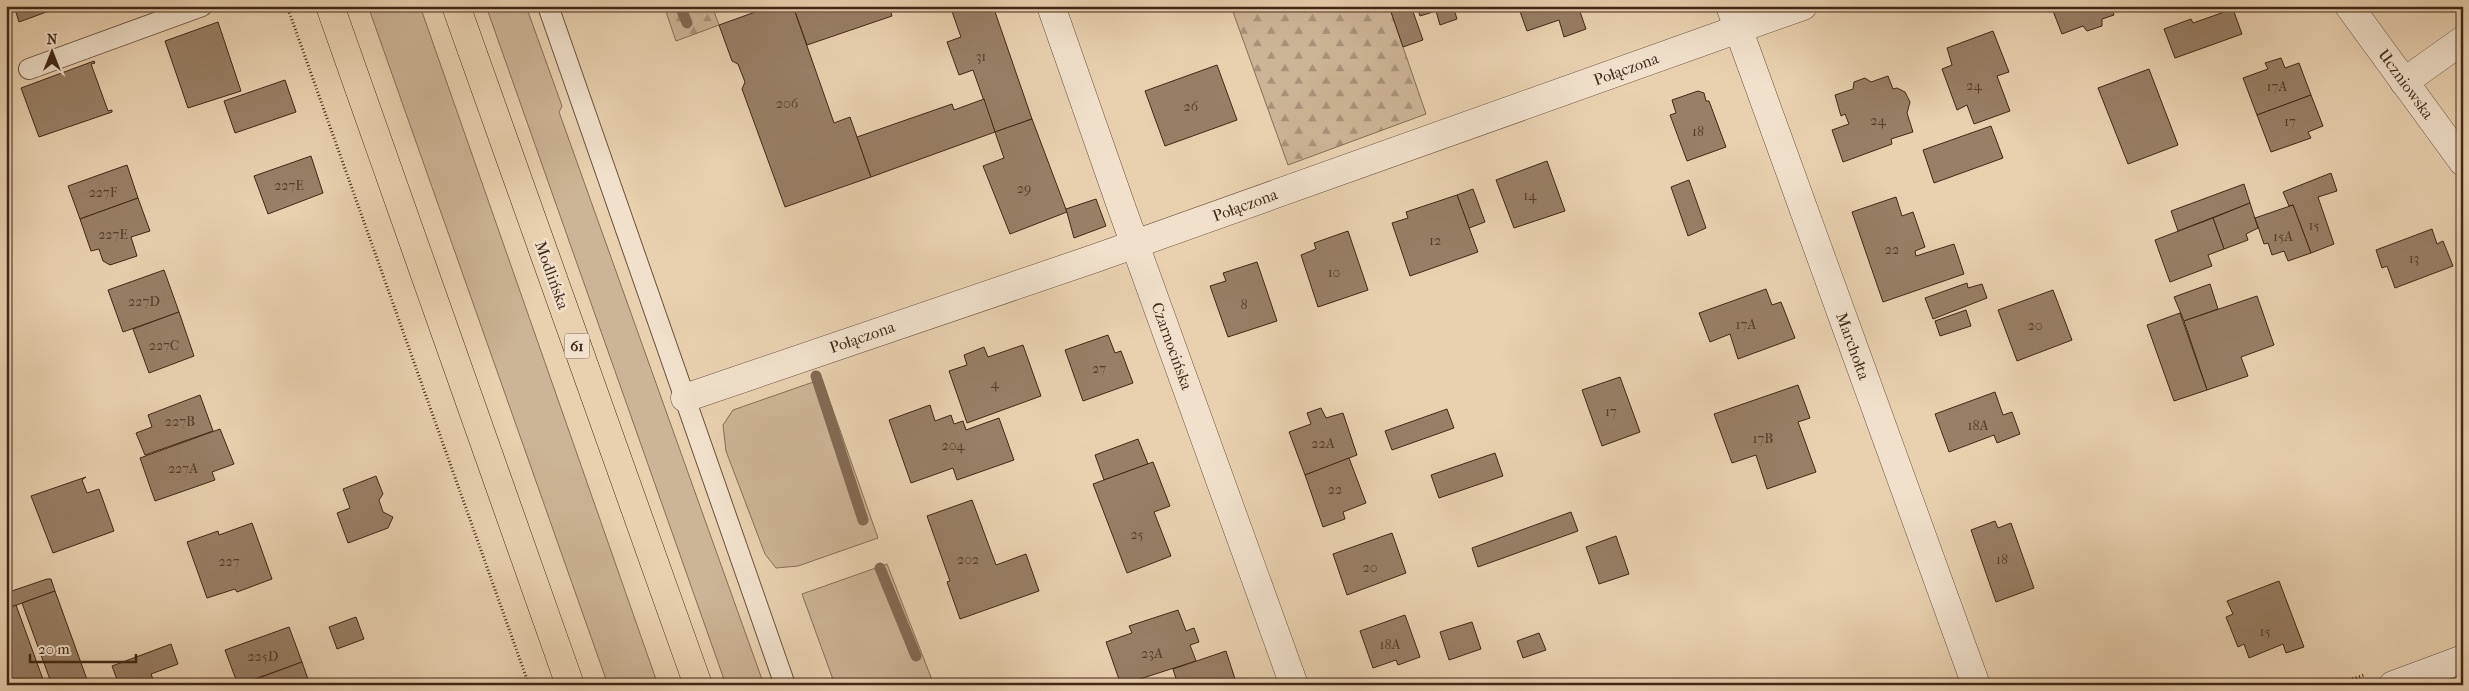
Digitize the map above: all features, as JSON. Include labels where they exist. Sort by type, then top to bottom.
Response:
[{"type":"main road","points":[[330,6],[570,685]]},
{"type":"main road","name":"Modlińska","points":[[456,6],[698,685]]},
{"type":"street","name":"Czarnocińska","points":[[1051,6],[1294,685]]},
{"type":"street","name":"Połączona","points":[[684,398],[1135,244],[1734,18],[1803,6]]},
{"type":"street","name":"Uczniowska","points":[[2349,6],[2463,162]]},
{"type":"street","name":"Marchołta","points":[[1734,18],[1976,685]]},
{"type":"street","points":[[2404,82],[2463,40]]},
{"type":"street","points":[[2393,685],[2463,659]]},
{"type":"lane","points":[[29,69],[202,6]]},
{"type":"lane","points":[[548,6],[786,685]]},
{"type":"path","points":[[286,6],[529,685]]},
{"type":"green space","points":[[368,6],[420,6],[658,685],[608,685]]},
{"type":"green space","points":[[486,6],[526,6],[562,106],[559,112],[764,685],[726,685]]},
{"type":"green space","points":[[664,6],[712,6],[719,25],[676,41]]},
{"type":"green space","points":[[1248,6],[1389,6],[1426,114],[1288,165],[1233,12]]},
{"type":"green space","points":[[822,379],[878,538],[798,566],[776,568],[765,554],[726,451],[723,425],[733,410]]},
{"type":"green space","points":[[887,564],[934,685],[835,685],[802,594]]},
{"type":"building","points":[[14,6],[63,6],[19,22]]},
{"type":"building","points":[[772,6],[793,6],[834,123],[850,117],[871,177],[785,207],[742,89],[745,82],[738,64],[732,61],[719,25]]},
{"type":"building","points":[[793,6],[889,6],[892,16],[807,45]]},
{"type":"building","points":[[950,6],[993,6],[1032,119],[995,132],[973,70],[959,75],[947,42],[961,37]]},
{"type":"building","points":[[1389,6],[1411,6],[1423,40],[1403,47]]},
{"type":"building","points":[[1417,6],[1453,6],[1457,19],[1440,25],[1436,11],[1420,16]]},
{"type":"building","points":[[1518,6],[1578,6],[1586,29],[1564,37],[1559,20],[1527,31]]},
{"type":"building","points":[[2051,6],[2111,6],[2114,15],[2102,19],[2102,26],[2087,31],[2083,26],[2062,34]]},
{"type":"building","points":[[2230,10],[2234,12],[2242,34],[2175,58],[2164,29],[2191,19],[2193,23]]},
{"type":"building","points":[[218,22],[241,91],[188,108],[165,41]]},
{"type":"building","points":[[1993,31],[2009,72],[1997,76],[2010,111],[1974,124],[1967,105],[1957,110],[1942,69],[1952,65],[1947,48]]},
{"type":"building","points":[[2281,58],[2285,68],[2299,63],[2311,95],[2257,115],[2243,78],[2268,69],[2265,63]]},
{"type":"building","points":[[94,61],[95,63],[91,64],[108,111],[112,110],[112,112],[39,137],[21,88]]},
{"type":"building","points":[[1217,65],[1237,120],[1165,146],[1145,91]]},
{"type":"building","points":[[2149,69],[2178,145],[2128,164],[2098,88]]},
{"type":"building","points":[[1888,76],[1893,89],[1897,88],[1905,92],[1910,102],[1907,113],[1913,132],[1891,139],[1892,144],[1843,162],[1832,130],[1849,124],[1845,114],[1841,116],[1835,95],[1853,89],[1854,82],[1865,78],[1871,82]]},
{"type":"building","points":[[285,80],[296,112],[235,133],[224,101]]},
{"type":"building","points":[[1698,91],[1704,93],[1706,101],[1709,101],[1726,147],[1687,161],[1670,115],[1676,113],[1672,100]]},
{"type":"building","points":[[2311,95],[2323,126],[2308,132],[2311,138],[2271,152],[2257,115]]},
{"type":"building","points":[[984,99],[995,132],[871,177],[857,137],[952,104],[954,110]]},
{"type":"building","points":[[1032,119],[1067,212],[1010,234],[983,166],[1004,158],[995,132]]},
{"type":"building","points":[[1991,126],[2003,158],[1934,183],[1923,150]]},
{"type":"building","points":[[311,156],[323,193],[268,214],[254,176]]},
{"type":"building","points":[[1547,161],[1565,211],[1514,228],[1496,180]]},
{"type":"building","points":[[127,165],[138,198],[80,219],[68,186]]},
{"type":"building","points":[[2331,173],[2337,191],[2318,197],[2334,244],[2311,253],[2293,205],[2289,206],[2283,192]]},
{"type":"building","points":[[1689,180],[1706,228],[1688,236],[1671,187]]},
{"type":"building","points":[[2244,184],[2250,203],[2178,231],[2171,211]]},
{"type":"building","points":[[1473,189],[1485,222],[1469,228],[1457,195]]},
{"type":"building","points":[[1457,195],[1478,252],[1410,276],[1392,223],[1408,218],[1406,212]]},
{"type":"building","points":[[1896,197],[1902,216],[1913,212],[1925,247],[1915,251],[1916,256],[1954,244],[1964,274],[1883,302],[1852,212]]},
{"type":"building","points":[[138,198],[150,231],[131,237],[137,256],[110,265],[103,261],[99,249],[91,251],[80,219]]},
{"type":"building","points":[[1096,199],[1106,226],[1074,238],[1066,209]]},
{"type":"building","points":[[2250,203],[2258,228],[2246,234],[2248,240],[2224,249],[2213,218]]},
{"type":"building","points":[[2293,205],[2311,253],[2288,261],[2284,251],[2272,255],[2268,243],[2264,244],[2255,218]]},
{"type":"building","points":[[2213,218],[2224,249],[2208,255],[2212,266],[2170,282],[2155,240]]},
{"type":"building","points":[[2432,229],[2437,244],[2443,241],[2453,266],[2395,288],[2387,266],[2382,268],[2376,250]]},
{"type":"building","points":[[1348,231],[1368,290],[1318,307],[1301,255],[1316,249],[1314,243]]},
{"type":"building","points":[[1257,262],[1277,321],[1228,337],[1210,286],[1226,281],[1223,273]]},
{"type":"building","points":[[164,270],[179,312],[123,332],[108,290]]},
{"type":"building","points":[[1967,283],[1968,288],[1982,284],[1987,298],[1933,319],[1925,298]]},
{"type":"building","points":[[2210,284],[2218,309],[2184,321],[2174,297]]},
{"type":"building","points":[[1766,289],[1772,305],[1781,302],[1795,338],[1738,359],[1730,334],[1710,342],[1699,313]]},
{"type":"building","points":[[2053,290],[2072,340],[2017,361],[1998,310]]},
{"type":"building","points":[[2257,296],[2274,345],[2241,357],[2248,376],[2207,390],[2184,321]]},
{"type":"building","points":[[1966,310],[1971,326],[1940,336],[1935,321]]},
{"type":"building","points":[[179,312],[194,356],[149,373],[133,329]]},
{"type":"building","points":[[2180,313],[2207,390],[2174,401],[2147,325]]},
{"type":"building","points":[[1108,335],[1115,353],[1121,351],[1133,383],[1083,401],[1065,350]]},
{"type":"building","points":[[1023,345],[1041,396],[967,423],[949,371],[967,365],[964,355],[984,347],[988,357]]},
{"type":"building","points":[[1620,377],[1640,432],[1602,446],[1582,390]]},
{"type":"building","points":[[1798,385],[1810,418],[1798,422],[1816,472],[1767,489],[1756,455],[1732,463],[1714,414]]},
{"type":"building","points":[[1995,392],[2003,415],[2012,412],[2020,434],[1997,443],[1994,435],[1949,452],[1935,414]]},
{"type":"building","points":[[200,395],[213,431],[145,455],[136,433],[152,427],[148,415]]},
{"type":"building","points":[[930,405],[935,421],[951,415],[954,424],[963,421],[966,430],[999,418],[1014,460],[957,480],[953,468],[911,483],[889,420]]},
{"type":"building","points":[[1321,408],[1326,418],[1343,413],[1357,455],[1305,475],[1289,432],[1311,424],[1307,413]]},
{"type":"building","points":[[1447,409],[1454,428],[1392,450],[1385,431]]},
{"type":"building","points":[[220,429],[234,464],[212,472],[215,480],[155,501],[140,458]]},
{"type":"building","points":[[1138,439],[1148,464],[1104,480],[1095,455]]},
{"type":"building","points":[[1495,453],[1503,476],[1439,498],[1431,475]]},
{"type":"building","points":[[1349,458],[1366,503],[1343,512],[1345,519],[1323,527],[1305,475]]},
{"type":"building","points":[[1153,462],[1170,506],[1154,512],[1171,556],[1127,573],[1093,484]]},
{"type":"building","points":[[376,476],[383,494],[379,500],[383,512],[393,517],[388,528],[348,543],[337,513],[350,508],[343,489]]},
{"type":"building","points":[[86,477],[82,480],[87,493],[99,489],[114,531],[53,553],[31,496]]},
{"type":"building","points":[[972,500],[996,565],[1026,554],[1039,591],[960,619],[947,582],[950,581],[927,516]]},
{"type":"building","points":[[1571,512],[1578,531],[1478,567],[1472,548]]},
{"type":"building","points":[[1995,521],[1998,528],[2011,523],[2034,588],[1996,602],[1971,530]]},
{"type":"building","points":[[252,523],[272,579],[237,592],[235,589],[207,598],[187,542],[218,531],[219,535]]},
{"type":"building","points":[[1392,533],[1406,573],[1347,595],[1333,554]]},
{"type":"building","points":[[1616,536],[1629,574],[1599,584],[1586,547]]},
{"type":"building","points":[[51,579],[55,591],[6,609],[6,593]]},
{"type":"building","points":[[2279,581],[2304,647],[2286,653],[2283,644],[2249,658],[2244,644],[2238,647],[2226,617],[2233,614],[2227,601]]},
{"type":"building","points":[[55,591],[89,685],[52,685],[22,603]]},
{"type":"building","points":[[16,605],[45,685],[6,685],[6,609]]},
{"type":"building","points":[[1178,610],[1186,631],[1194,628],[1199,642],[1190,645],[1196,661],[1121,685],[1106,642],[1132,633],[1129,626]]},
{"type":"building","points":[[1405,615],[1420,657],[1398,665],[1396,660],[1373,668],[1360,631]]},
{"type":"building","points":[[356,617],[364,639],[337,649],[329,627]]},
{"type":"building","points":[[1472,622],[1481,649],[1449,660],[1440,632]]},
{"type":"building","points":[[289,627],[302,662],[238,685],[225,650]]},
{"type":"building","points":[[1539,633],[1546,650],[1523,658],[1517,641]]},
{"type":"building","points":[[171,644],[178,664],[151,674],[155,685],[119,685],[112,666]]},
{"type":"building","points":[[1226,651],[1237,685],[1178,685],[1173,669]]},
{"type":"building","points":[[302,662],[310,685],[240,685]]},
{"type":"waterway","points":[[680,6],[687,23]]},
{"type":"waterway","points":[[816,376],[863,520]]},
{"type":"waterway","points":[[880,568],[916,656]]}]
